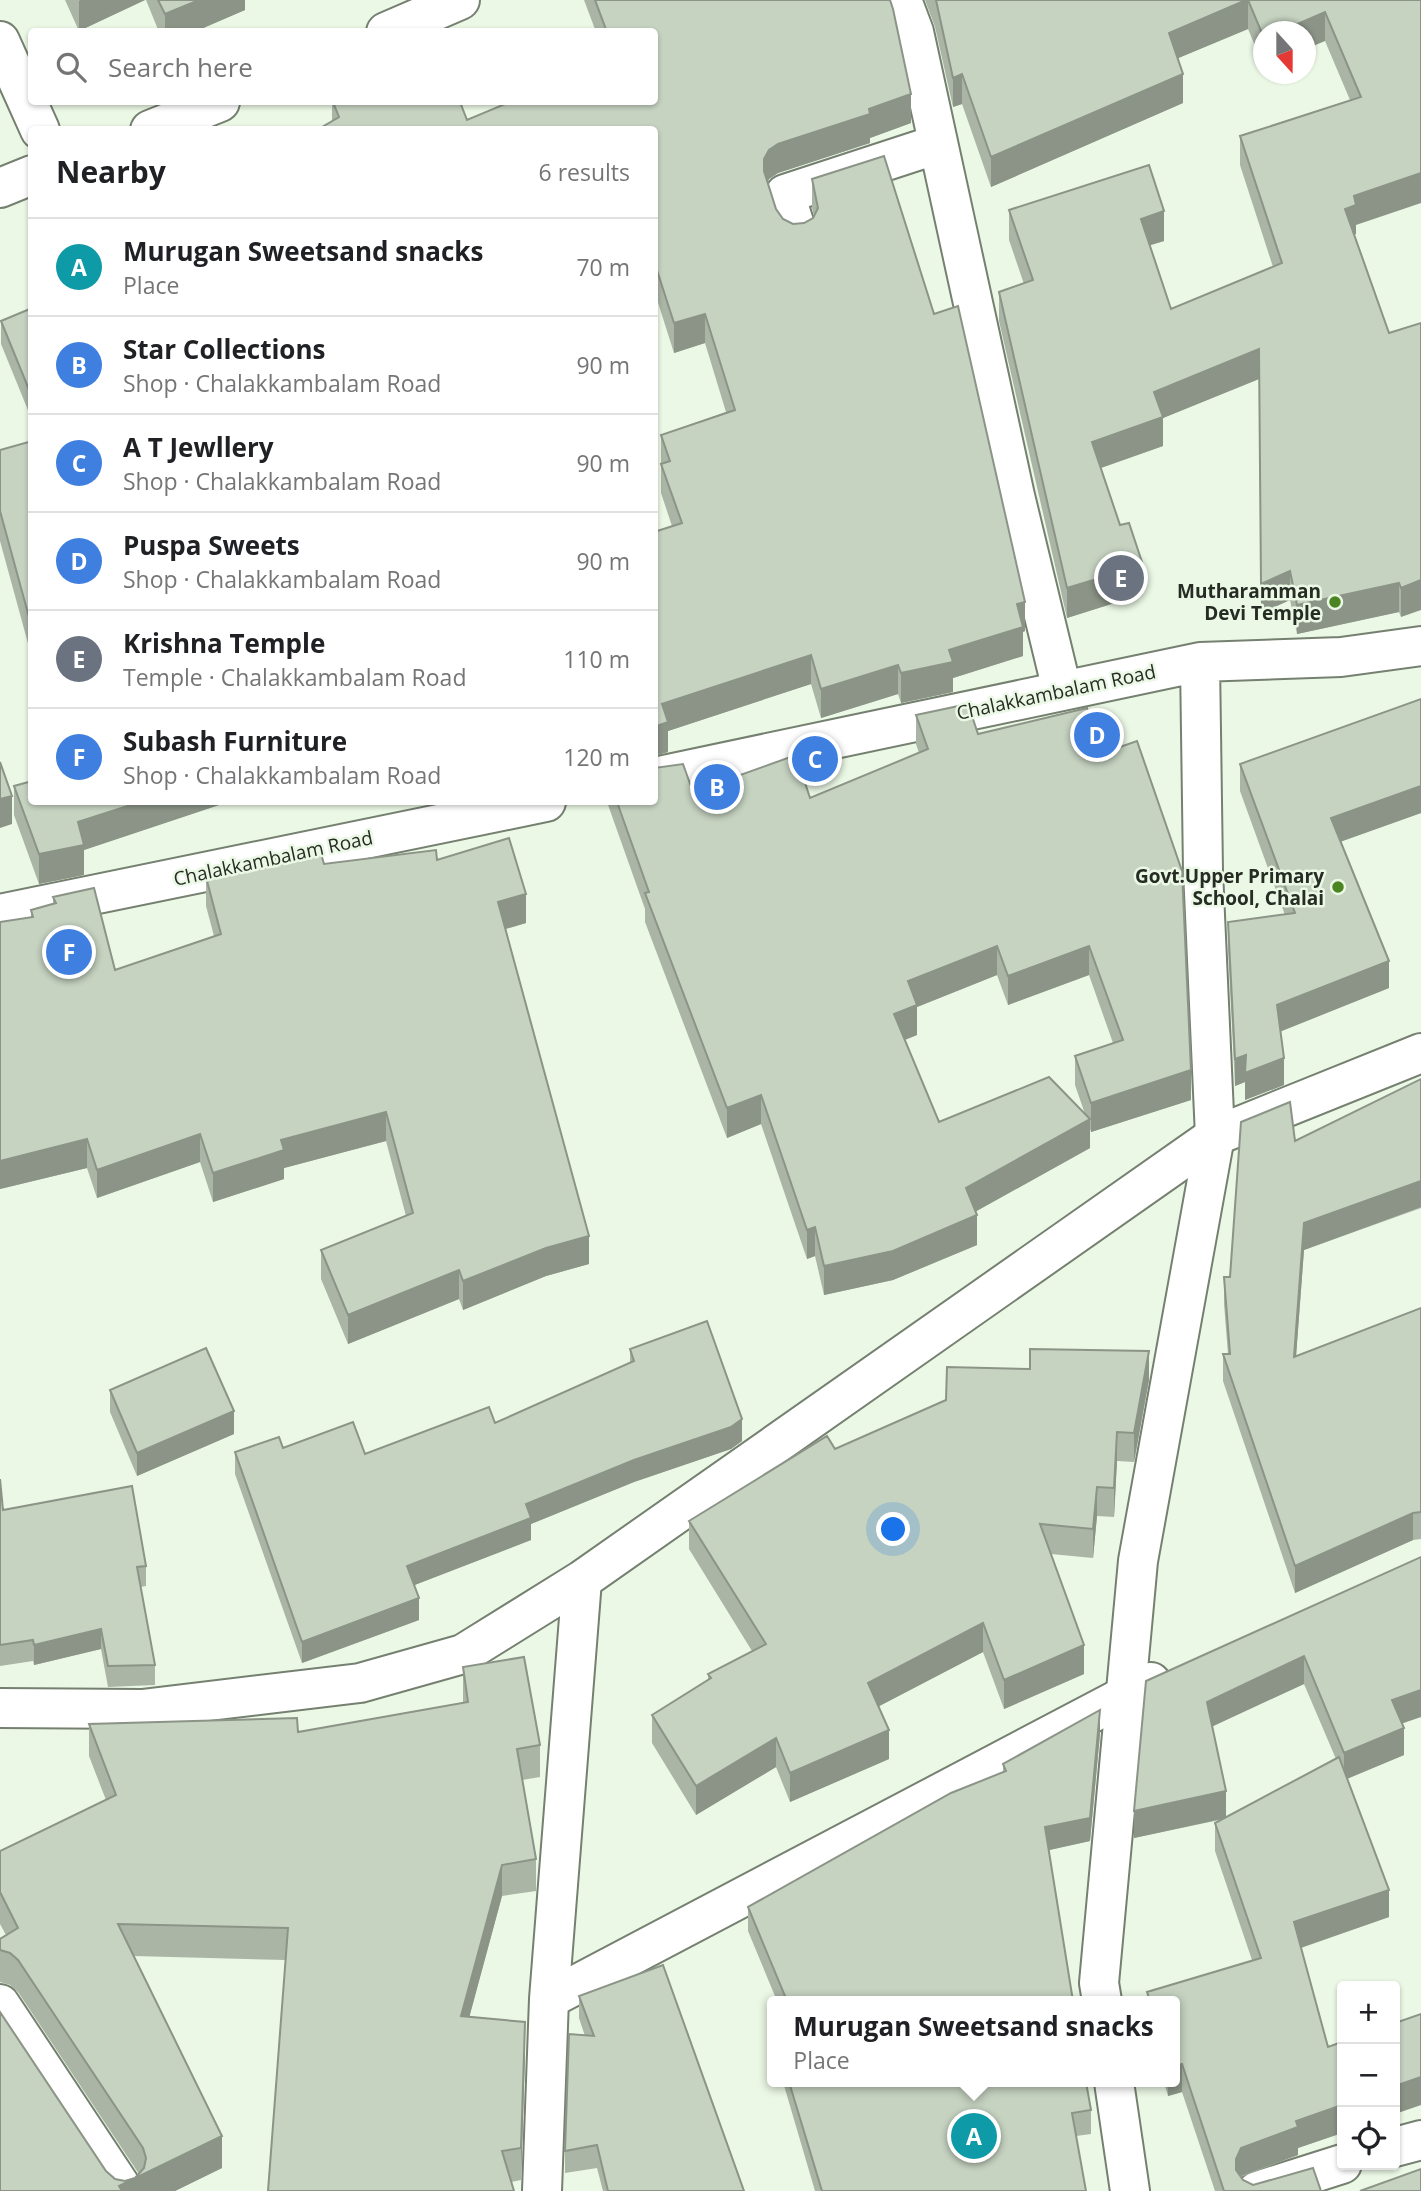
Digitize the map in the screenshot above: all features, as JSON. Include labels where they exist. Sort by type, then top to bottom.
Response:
[{"type":"street","points":[[395,28],[460,0]]},
{"type":"street","points":[[902,0],[914,32],[1015,496],[1062,690]]},
{"type":"street","points":[[0,41],[28,103]]},
{"type":"street","points":[[29,105],[38,126]]},
{"type":"street","points":[[164,126],[204,115]]},
{"type":"street","points":[[797,232],[785,194],[938,144]]},
{"type":"street","points":[[0,188],[28,177]]},
{"type":"street","name":"Chalakkambalam Road","points":[[658,776],[1200,662],[1341,657],[1421,646]]},
{"type":"street","points":[[1101,1996],[1099,1983],[1138,1561],[1215,1136],[1203,872],[1200,662]]},
{"type":"street","name":"Chalakkambalam Road","points":[[0,914],[454,811],[515,805]]},
{"type":"street","points":[[0,1708],[142,1709],[360,1683],[463,1654],[583,1580],[1215,1136],[1421,1053]]},
{"type":"street","points":[[542,2191],[549,1999],[583,1580]]},
{"type":"street","points":[[549,1999],[1127,1693],[1188,1665]]},
{"type":"street","points":[[0,2004],[124,2191]]},
{"type":"street","points":[[1115,2087],[1130,2191]]},
{"type":"street","points":[[1400,2146],[1421,2140]]},
{"type":"street","points":[[1257,2191],[1337,2166]]},
{"type":"building","points":[[158,0],[199,0],[165,14]]},
{"type":"building","points":[[595,0],[890,0],[911,94],[869,109],[870,114],[778,144],[769,150],[764,159],[764,171],[776,209],[783,219],[793,224],[804,223],[813,218],[818,208],[812,179],[884,156],[934,314],[958,306],[1025,602],[1017,604],[1023,627],[949,650],[953,662],[901,673],[898,665],[821,689],[811,655],[662,704],[668,722],[658,726],[658,531],[682,523],[661,464],[670,461],[661,435],[735,410],[705,314],[674,323],[658,273],[658,126],[324,126],[339,117],[334,105],[461,105],[467,120],[503,105],[658,105],[658,28],[606,28]]},
{"type":"building","points":[[936,0],[1246,0],[1169,33],[1183,74],[991,157],[962,74],[953,78]]},
{"type":"building","points":[[1248,0],[1421,0],[1421,173],[1354,196],[1356,205],[1345,209],[1389,333],[1421,323],[1421,580],[1401,588],[1399,583],[1297,605],[1290,571],[1261,584],[1259,349],[1154,392],[1163,417],[1092,442],[1120,525],[1129,523],[1143,565],[1067,588],[999,292],[1033,280],[1009,210],[1149,165],[1164,211],[1141,219],[1171,309],[1282,263],[1240,136],[1361,97],[1325,12],[1304,21],[1257,21]]},
{"type":"building","points":[[28,310],[28,387],[1,321]]},
{"type":"building","points":[[28,442],[28,613],[0,511],[0,450]]},
{"type":"building","points":[[1421,699],[1421,786],[1331,818],[1389,961],[1277,1005],[1284,1058],[1245,1073],[1246,1055],[1235,1059],[1228,922],[1295,913],[1240,764]]},
{"type":"building","points":[[968,704],[978,734],[1087,708],[1100,754],[1137,741],[1182,871],[1191,1070],[1091,1103],[1075,1056],[1123,1040],[1089,946],[1008,976],[997,946],[908,981],[917,1005],[894,1014],[939,1122],[1049,1077],[1090,1119],[966,1188],[977,1215],[893,1251],[824,1266],[815,1227],[807,1230],[761,1095],[727,1108],[645,893],[649,892],[618,805],[658,805],[658,767],[683,764],[693,792],[796,755],[810,798],[928,749],[916,715]]},
{"type":"building","points":[[0,762],[12,796],[0,799]]},
{"type":"building","points":[[28,782],[28,805],[131,805],[78,822],[84,845],[39,854],[14,786]]},
{"type":"building","points":[[509,838],[526,894],[498,902],[589,1236],[546,1248],[463,1281],[459,1270],[348,1315],[321,1250],[413,1213],[386,1112],[281,1140],[284,1150],[213,1173],[200,1134],[97,1170],[87,1139],[0,1161],[0,922],[33,917],[31,910],[56,903],[53,897],[94,888],[115,970],[221,934],[206,877],[319,847],[324,864],[436,850],[437,860]]},
{"type":"building","points":[[1421,1079],[1421,1181],[1304,1223],[1294,1357],[1421,1308],[1421,1512],[1413,1513],[1295,1566],[1223,1354],[1230,1354],[1224,1277],[1230,1277],[1241,1122],[1290,1102],[1295,1141]]},
{"type":"building","points":[[707,1321],[742,1419],[731,1427],[634,1460],[526,1504],[531,1518],[407,1566],[419,1598],[302,1642],[235,1452],[279,1437],[283,1448],[353,1422],[365,1454],[489,1407],[495,1423],[634,1361],[630,1349]]},
{"type":"building","points":[[206,1348],[234,1411],[137,1453],[110,1390]]},
{"type":"building","points":[[1030,1349],[1149,1351],[1134,1433],[1117,1432],[1114,1488],[1097,1487],[1093,1529],[1040,1524],[1084,1645],[1004,1680],[983,1623],[868,1683],[889,1730],[790,1773],[776,1738],[696,1786],[652,1715],[711,1678],[708,1674],[766,1644],[689,1521],[827,1436],[835,1449],[946,1400],[947,1367],[1030,1369]]},
{"type":"building","points":[[0,1479],[3,1510],[132,1486],[146,1566],[137,1567],[155,1665],[108,1666],[101,1629],[34,1645],[33,1640],[0,1645]]},
{"type":"building","points":[[1421,1557],[1421,1690],[1392,1700],[1404,1728],[1344,1753],[1304,1656],[1207,1702],[1226,1791],[1134,1811],[1146,1681]]},
{"type":"building","points":[[524,1657],[540,1745],[517,1749],[536,1859],[502,1865],[461,2016],[525,2022],[521,2148],[502,2151],[514,2191],[268,2191],[288,1928],[118,1924],[222,2136],[119,2186],[122,2191],[0,2191],[0,2012],[106,2171],[115,2179],[125,2181],[135,2178],[144,2168],[146,2158],[143,2148],[18,1960],[10,1953],[0,1950],[0,1939],[18,1928],[0,1892],[0,1851],[116,1795],[89,1724],[297,1718],[298,1732],[468,1702],[463,1667]]},
{"type":"building","points":[[1100,1710],[1090,1818],[1045,1827],[1072,1996],[785,1996],[748,1907],[951,1793],[1006,1771],[1003,1764]]},
{"type":"building","points":[[1339,1757],[1389,1890],[1294,1922],[1328,2047],[1337,2044],[1337,2107],[1296,2121],[1298,2127],[1241,2148],[1236,2159],[1236,2170],[1243,2180],[1253,2185],[1313,2168],[1321,2191],[1224,2191],[1180,2065],[1180,1996],[1148,1996],[1147,1992],[1261,1958],[1215,1823]]},
{"type":"building","points":[[663,1965],[744,2191],[608,2191],[597,2145],[565,2151],[569,2034],[594,2036],[579,1996]]},
{"type":"building","points":[[1421,2014],[1421,2077],[1400,2084],[1400,2044],[1400,2021]]},
{"type":"building","points":[[791,2087],[1087,2087],[1091,2110],[1072,2113],[1086,2191],[822,2191]]},
{"type":"building","points":[[1421,2169],[1421,2191],[1360,2191]]},
{"type":"place","name":"Krishna Temple","points":[[1121,578]]},
{"type":"place","name":"Mutharamman Devi Temple","points":[[1335,602]]},
{"type":"place","name":"Puspa Sweets","points":[[1097,735]]},
{"type":"place","name":"A T Jewllery","points":[[815,759]]},
{"type":"place","name":"Star Collections","points":[[717,787]]},
{"type":"place","name":"Govt.Upper Primary School, Chalai","points":[[1338,887]]},
{"type":"place","name":"Subash Furniture","points":[[69,952]]},
{"type":"place","name":"Murugan Sweetsand snacks","points":[[974,2136]]}]
